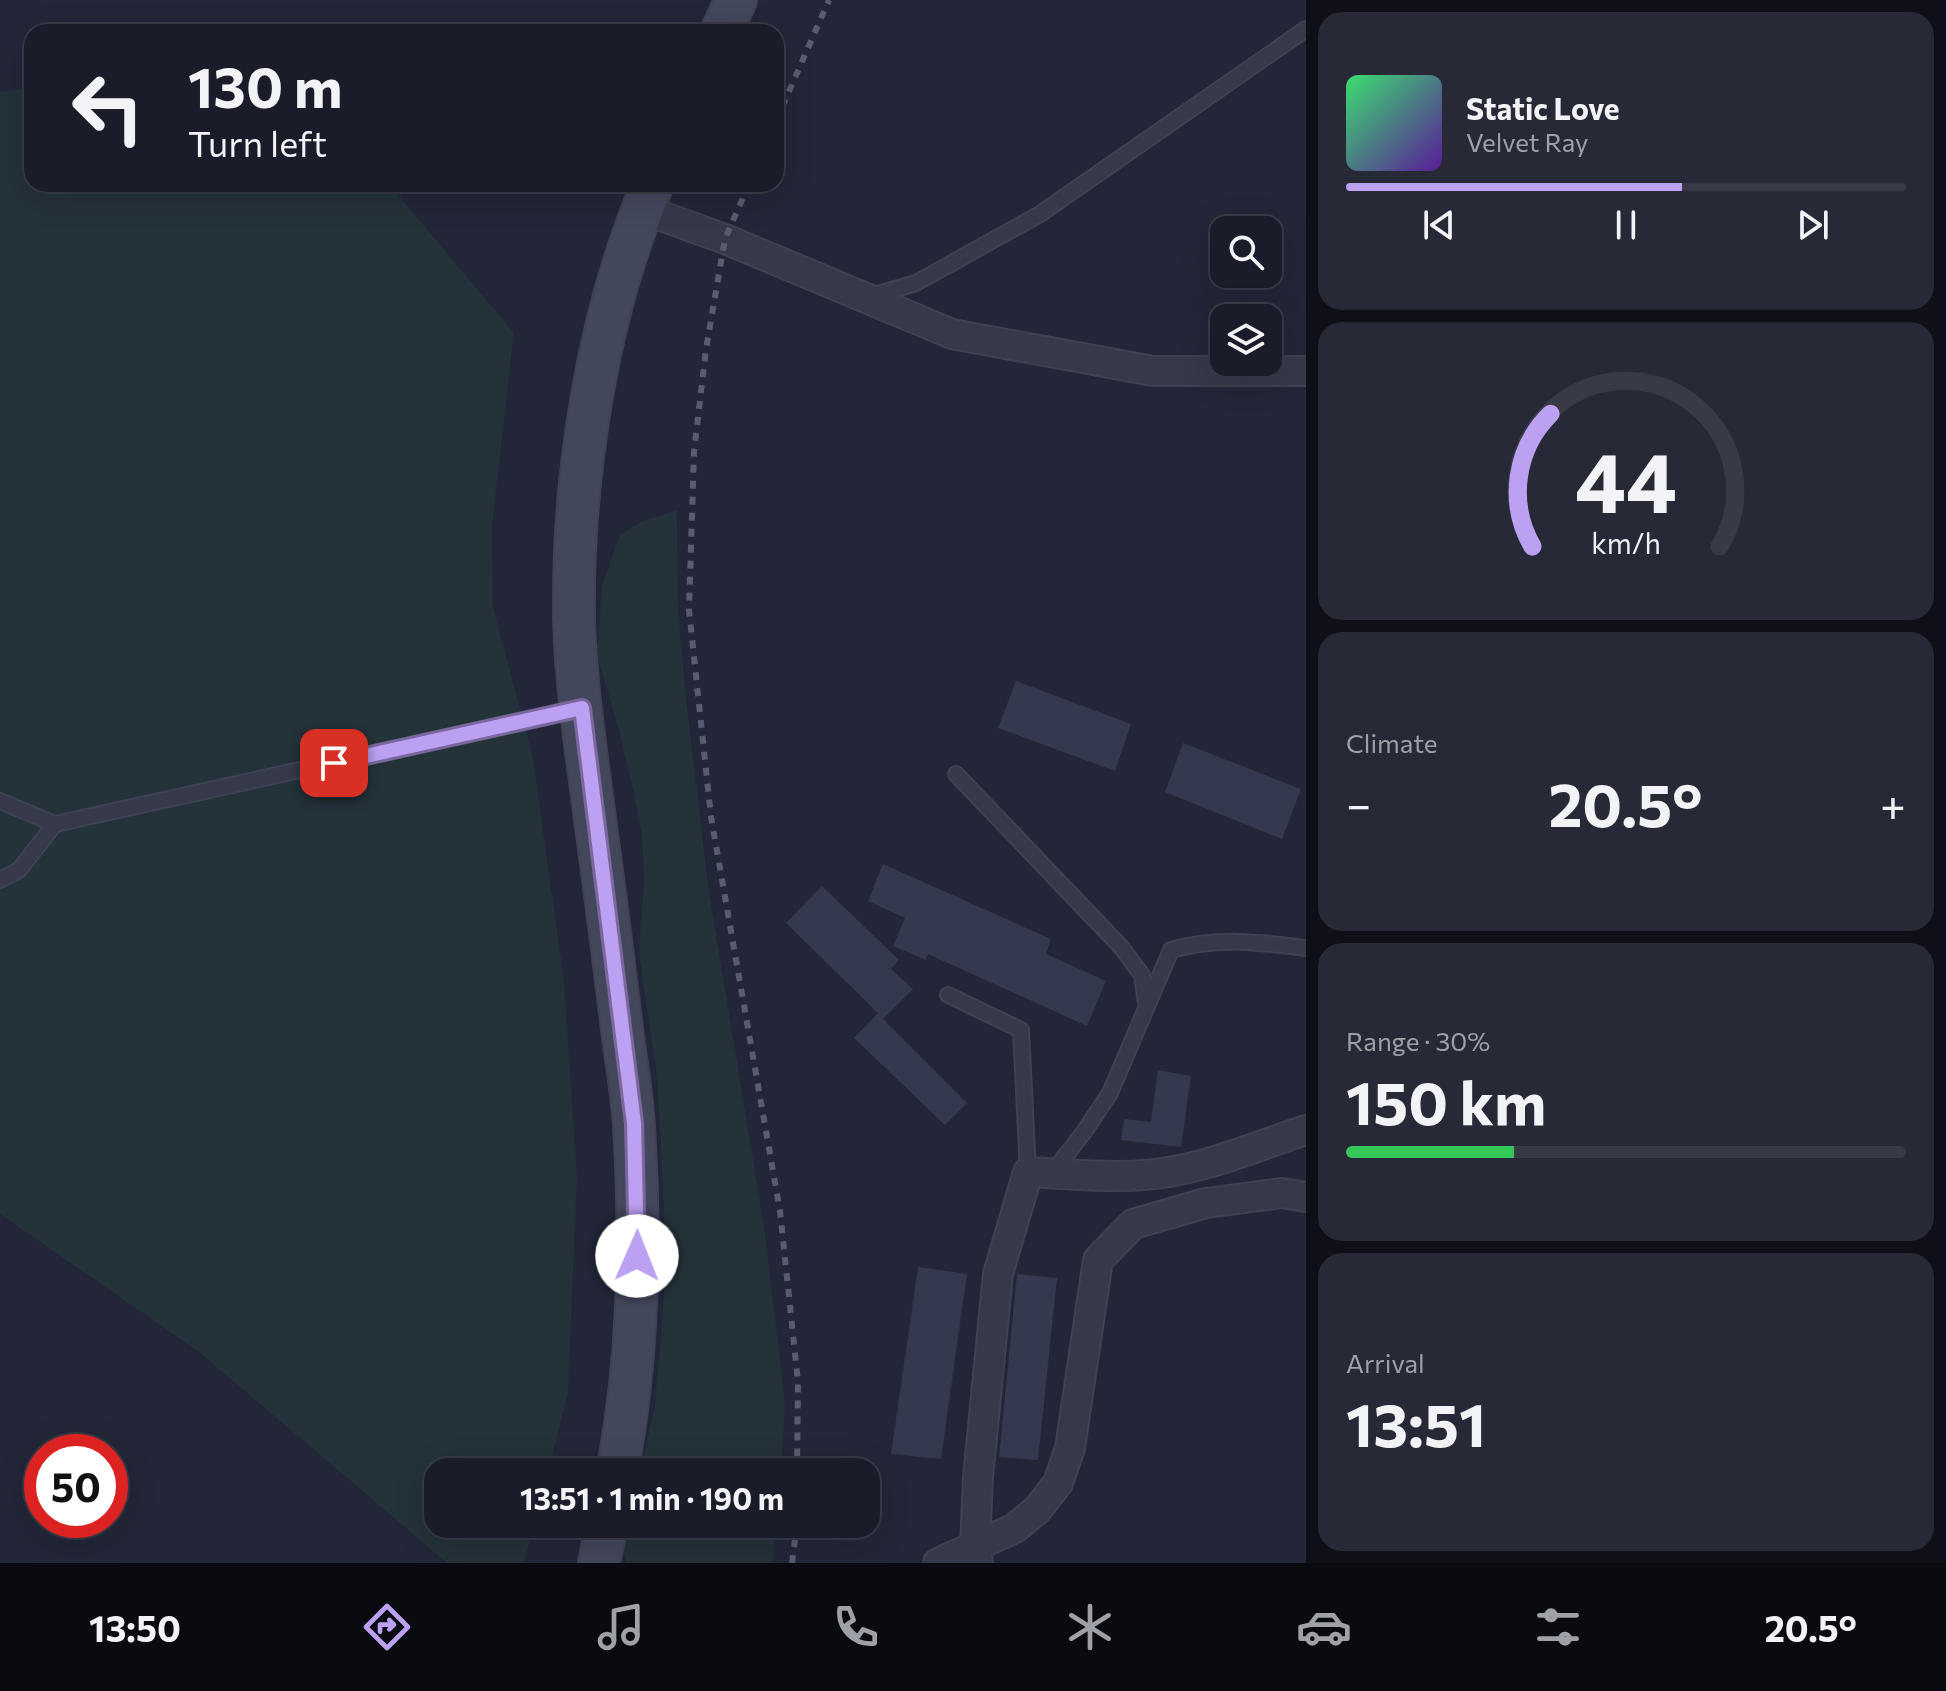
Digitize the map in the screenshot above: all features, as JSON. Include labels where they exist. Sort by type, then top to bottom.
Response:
[{"type":"main road","points":[[725,24],[736,0]]},
{"type":"main road","points":[[619,1458],[634,1341],[638,1228],[634,1123],[582,708],[574,621],[576,527],[584,444],[602,349],[647,197]]},
{"type":"main road","points":[[599,1563],[604,1538]]},
{"type":"street","points":[[647,197],[725,239],[952,334],[1153,371],[1306,371]]},
{"type":"street","points":[[976,1555],[978,1477],[998,1274],[1040,1172],[1148,1175],[1197,1166],[1306,1130]]},
{"type":"street","points":[[938,1563],[976,1555],[1037,1510],[1058,1483],[1070,1448],[1098,1260],[1133,1224],[1206,1203],[1282,1193],[1306,1197]]},
{"type":"lane","points":[[863,298],[916,283],[1040,214],[1306,29]]},
{"type":"lane","points":[[0,801],[55,824],[582,708]]},
{"type":"lane","points":[[956,774],[1121,947],[1142,975],[1147,1004]]},
{"type":"lane","points":[[0,880],[19,870],[55,824]]},
{"type":"lane","points":[[1040,1172],[1084,1132],[1110,1093],[1171,950],[1201,942],[1254,942],[1306,948]]},
{"type":"lane","points":[[948,995],[1021,1030],[1040,1172]]},
{"type":"shaded area","points":[[24,88],[24,192],[396,192],[514,333],[492,526],[493,607],[533,758],[564,982],[577,1177],[568,1392],[552,1458],[424,1458],[424,1538],[530,1538],[524,1563],[447,1563],[199,1352],[0,1214],[0,92]]},
{"type":"shaded area","points":[[677,510],[678,610],[686,698],[709,892],[764,1227],[785,1401],[782,1458],[643,1458],[655,1406],[664,1297],[664,1208],[657,1076],[639,954],[644,879],[642,838],[618,727],[597,655],[602,586],[620,534],[644,521]]},
{"type":"shaded area","points":[[626,1538],[775,1538],[772,1563],[626,1563],[623,1549]]},
{"type":"building","points":[[1016,681],[1131,724],[1115,771],[998,728]]},
{"type":"building","points":[[1183,743],[1301,789],[1282,839],[1165,792]]},
{"type":"building","points":[[883,864],[1051,939],[1046,954],[1106,981],[1087,1026],[928,954],[926,960],[893,946],[905,918],[868,901]]},
{"type":"building","points":[[822,886],[899,960],[891,969],[913,989],[883,1019],[967,1103],[945,1125],[854,1038],[878,1013],[786,923]]},
{"type":"building","points":[[1158,1070],[1191,1076],[1181,1147],[1121,1140],[1124,1119],[1151,1122]]},
{"type":"building","points":[[918,1267],[967,1274],[941,1459],[891,1454]]},
{"type":"building","points":[[1017,1274],[1057,1278],[1038,1460],[999,1457]]},
{"type":"railway","points":[[784,103],[829,0]]},
{"type":"railway","points":[[746,192],[725,239],[706,349],[694,452],[689,610],[711,817],[780,1211],[798,1382],[797,1458]]},
{"type":"railway","points":[[792,1563],[795,1538]]},
{"type":"route","points":[[334,763],[582,708],[634,1123],[637,1256]]}]
